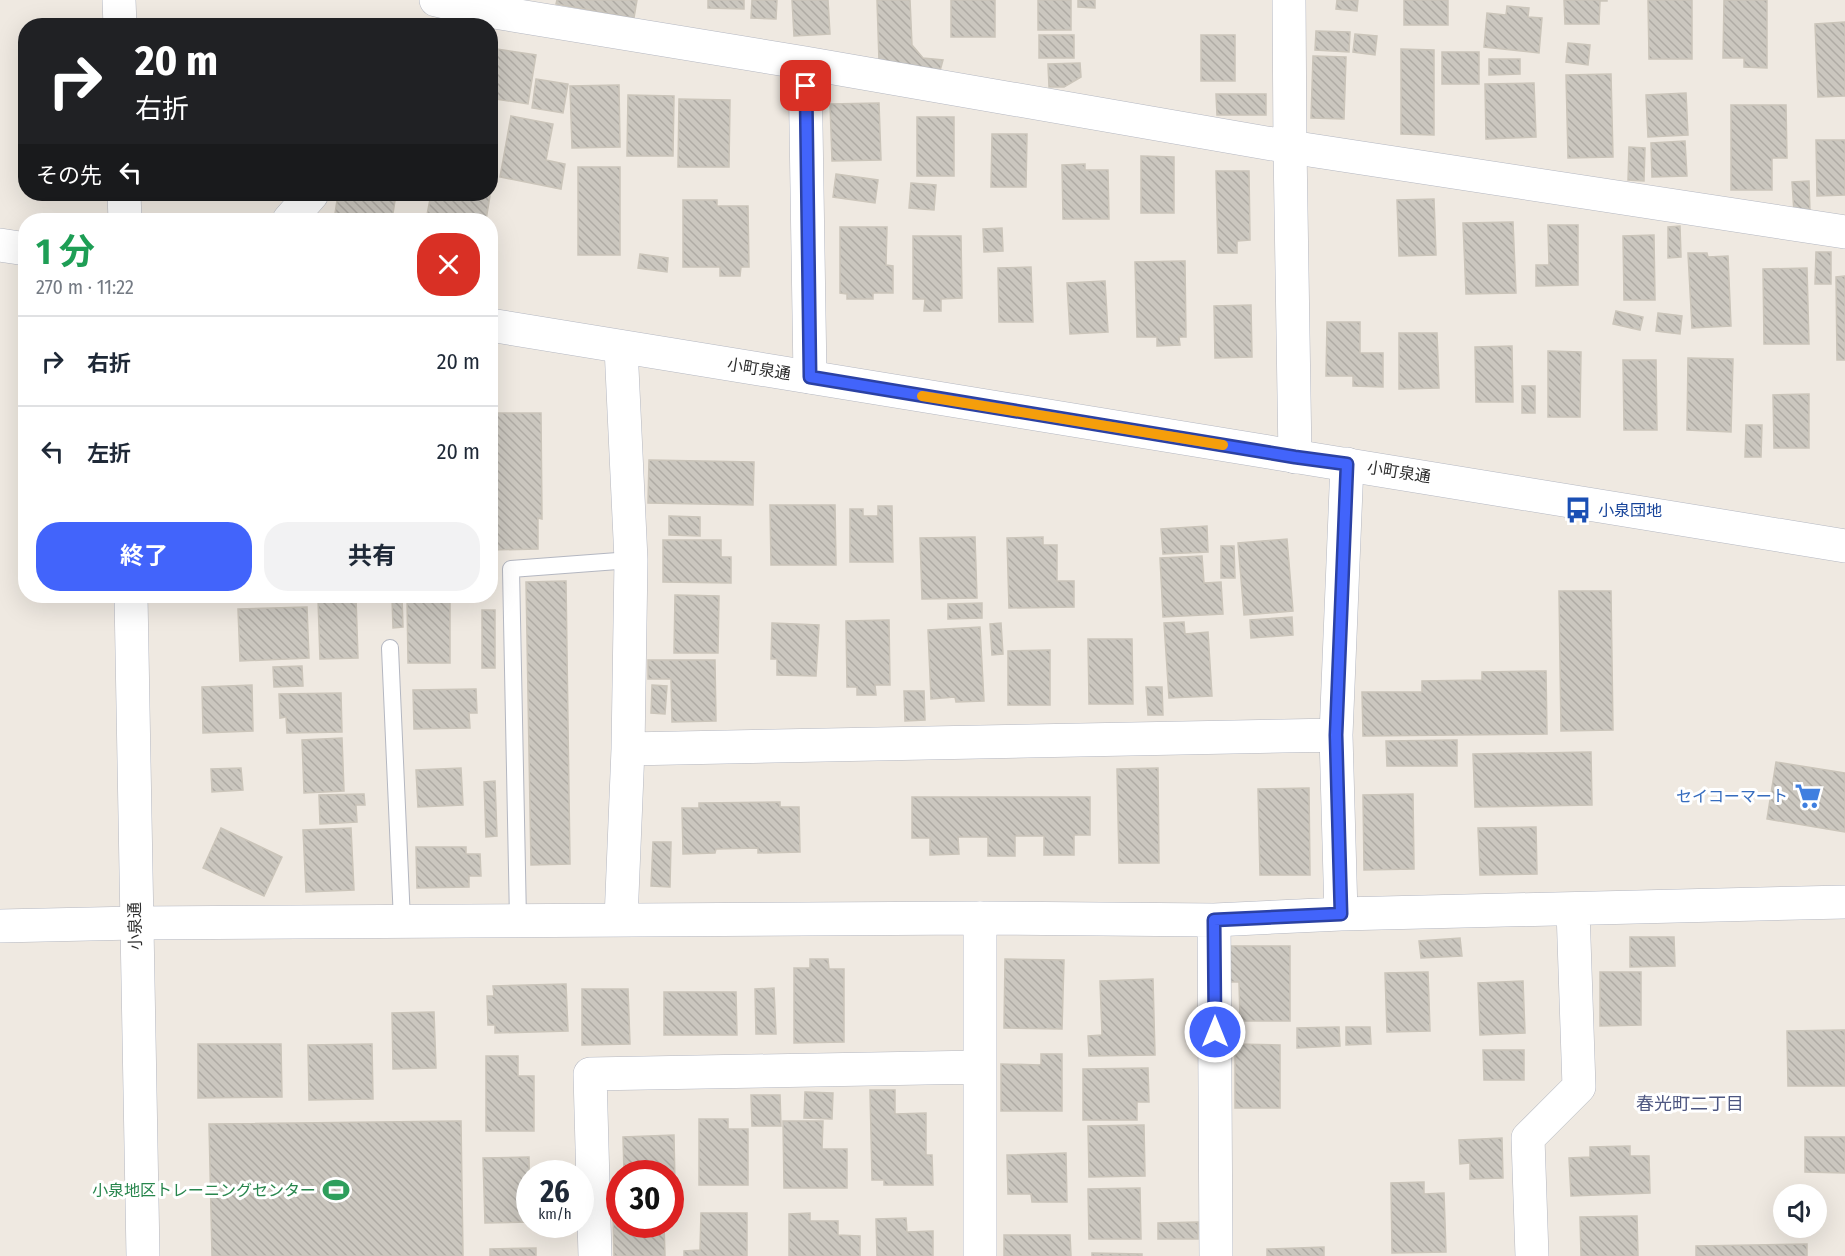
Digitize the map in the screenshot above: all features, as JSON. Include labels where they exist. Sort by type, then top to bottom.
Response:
[{"type":"street","points":[[119,0],[120,18]]},
{"type":"street","points":[[436,0],[467,11],[805,63],[1290,147],[1845,232]]},
{"type":"street","points":[[1289,0],[1295,457]]},
{"type":"street","points":[[805,63],[810,377]]},
{"type":"street","points":[[295,213],[306,201]]},
{"type":"street","points":[[0,245],[18,248]]},
{"type":"street","name":"小町泉通","points":[[498,326],[1845,546]]},
{"type":"street","points":[[621,347],[631,560],[628,749],[621,920]]},
{"type":"street","points":[[1341,914],[1336,735],[1347,464]]},
{"type":"street","name":"小泉通","points":[[131,603],[142,1256]]},
{"type":"street","points":[[628,749],[1336,735]]},
{"type":"street","points":[[0,926],[518,920],[980,918],[1214,920],[1341,914],[1845,902]]},
{"type":"street","points":[[1532,1256],[1528,1138],[1579,1087],[1573,910]]},
{"type":"street","points":[[980,918],[980,1256]]},
{"type":"street","points":[[1214,920],[1216,1256]]},
{"type":"street","points":[[595,1256],[590,1074],[980,1067]]},
{"type":"lane","points":[[518,920],[511,569],[631,560]]},
{"type":"lane","points":[[390,648],[402,921]]},
{"type":"building","points":[[557,0],[637,0],[634,18],[556,4]]},
{"type":"building","points":[[708,0],[744,0],[744,9],[708,8]]},
{"type":"building","points":[[752,0],[777,0],[776,19],[751,18]]},
{"type":"building","points":[[792,0],[828,0],[830,34],[794,36]]},
{"type":"building","points":[[877,0],[910,0],[912,45],[923,58],[943,60],[940,71],[879,61]]},
{"type":"building","points":[[951,0],[995,0],[995,37],[951,37]]},
{"type":"building","points":[[1038,0],[1071,0],[1071,30],[1038,30]]},
{"type":"building","points":[[1078,0],[1095,0],[1095,8],[1078,7]]},
{"type":"building","points":[[1337,0],[1358,0],[1357,11],[1336,9]]},
{"type":"building","points":[[1404,0],[1448,0],[1448,25],[1404,25]]},
{"type":"building","points":[[1564,0],[1607,1],[1600,1],[1599,24],[1565,24]]},
{"type":"building","points":[[1648,0],[1692,0],[1692,59],[1649,59]]},
{"type":"building","points":[[1724,0],[1767,0],[1767,68],[1744,67],[1744,58],[1723,58]]},
{"type":"building","points":[[1507,6],[1529,8],[1528,17],[1542,18],[1539,53],[1484,47],[1487,13],[1506,15]]},
{"type":"building","points":[[1845,22],[1845,96],[1818,97],[1815,24]]},
{"type":"building","points":[[1316,31],[1350,32],[1349,52],[1315,50]]},
{"type":"building","points":[[1355,34],[1377,36],[1375,55],[1353,52]]},
{"type":"building","points":[[1039,35],[1074,35],[1074,58],[1039,58]]},
{"type":"building","points":[[1201,35],[1235,35],[1235,81],[1201,81]]},
{"type":"building","points":[[1568,43],[1590,45],[1588,65],[1566,62]]},
{"type":"building","points":[[498,49],[536,55],[528,104],[498,99]]},
{"type":"building","points":[[1401,49],[1434,50],[1434,135],[1401,134]]},
{"type":"building","points":[[1442,52],[1479,52],[1479,84],[1442,84]]},
{"type":"building","points":[[1313,56],[1346,57],[1344,119],[1311,118]]},
{"type":"building","points":[[1489,59],[1520,59],[1520,74],[1489,75]]},
{"type":"building","points":[[1080,63],[1081,77],[1064,87],[1049,87],[1048,64]]},
{"type":"building","points":[[1611,74],[1613,157],[1568,158],[1566,75]]},
{"type":"building","points":[[536,79],[568,84],[563,113],[532,108]]},
{"type":"building","points":[[1534,83],[1536,137],[1486,139],[1485,84]]},
{"type":"building","points":[[619,85],[620,147],[572,148],[570,86]]},
{"type":"building","points":[[1686,93],[1688,135],[1648,137],[1646,95]]},
{"type":"building","points":[[1216,94],[1266,94],[1266,115],[1217,115]]},
{"type":"building","points":[[628,95],[674,96],[673,156],[627,156]]},
{"type":"building","points":[[679,99],[730,100],[729,167],[678,167]]},
{"type":"building","points":[[879,103],[881,160],[832,161],[830,104]]},
{"type":"building","points":[[1731,105],[1786,105],[1787,158],[1772,158],[1772,190],[1731,190]]},
{"type":"building","points":[[511,116],[553,124],[546,160],[565,164],[561,189],[500,177]]},
{"type":"building","points":[[917,117],[954,117],[954,176],[917,176]]},
{"type":"building","points":[[992,134],[1027,134],[1026,187],[991,187]]},
{"type":"building","points":[[1816,140],[1845,140],[1845,195],[1817,196]]},
{"type":"building","points":[[1685,141],[1687,176],[1652,177],[1651,143]]},
{"type":"building","points":[[1629,147],[1645,148],[1644,181],[1628,180]]},
{"type":"building","points":[[1141,156],[1174,157],[1174,213],[1141,213]]},
{"type":"building","points":[[1085,164],[1085,170],[1108,170],[1109,219],[1063,219],[1062,165]]},
{"type":"building","points":[[578,167],[620,167],[620,255],[578,255]]},
{"type":"building","points":[[1216,171],[1249,171],[1250,240],[1237,241],[1237,253],[1218,253]]},
{"type":"building","points":[[836,174],[878,180],[875,203],[833,197]]},
{"type":"building","points":[[1809,181],[1810,212],[1794,213],[1792,182]]},
{"type":"building","points":[[911,183],[936,185],[934,210],[909,208]]},
{"type":"building","points":[[1434,199],[1436,255],[1399,256],[1397,200]]},
{"type":"building","points":[[683,200],[717,200],[717,206],[748,206],[749,267],[741,267],[740,276],[720,276],[720,267],[683,267]]},
{"type":"building","points":[[337,201],[395,201],[393,213],[335,213]]},
{"type":"building","points":[[430,201],[489,201],[487,213],[427,213]]},
{"type":"building","points":[[1513,222],[1516,293],[1466,294],[1463,223]]},
{"type":"building","points":[[1548,225],[1578,225],[1578,285],[1536,286],[1536,265],[1549,265]]},
{"type":"building","points":[[1680,226],[1681,257],[1668,258],[1668,227]]},
{"type":"building","points":[[840,227],[887,227],[886,265],[893,266],[893,293],[873,293],[873,299],[847,299],[847,294],[840,293]]},
{"type":"building","points":[[1002,228],[1003,251],[984,252],[983,229]]},
{"type":"building","points":[[1654,235],[1655,300],[1624,300],[1623,236]]},
{"type":"building","points":[[913,236],[961,236],[962,298],[941,299],[941,311],[924,311],[925,299],[913,299]]},
{"type":"building","points":[[1816,252],[1831,252],[1831,284],[1815,284]]},
{"type":"building","points":[[1688,253],[1707,253],[1708,257],[1728,256],[1731,326],[1692,328]]},
{"type":"building","points":[[640,254],[668,258],[667,272],[638,268]]},
{"type":"building","points":[[1185,261],[1186,337],[1179,337],[1180,345],[1157,346],[1157,337],[1137,337],[1135,262]]},
{"type":"building","points":[[1031,267],[1033,322],[999,322],[998,268]]},
{"type":"building","points":[[1807,268],[1809,344],[1764,344],[1763,269]]},
{"type":"building","points":[[1845,276],[1845,360],[1837,360],[1836,277]]},
{"type":"building","points":[[1105,281],[1108,332],[1070,334],[1067,283]]},
{"type":"building","points":[[1251,305],[1252,357],[1215,358],[1214,306]]},
{"type":"building","points":[[1616,311],[1643,317],[1640,330],[1613,324]]},
{"type":"building","points":[[1658,313],[1682,316],[1680,334],[1656,331]]},
{"type":"building","points":[[1327,322],[1360,322],[1360,353],[1383,353],[1383,387],[1353,386],[1353,376],[1326,376]]},
{"type":"building","points":[[1399,333],[1437,333],[1439,388],[1399,389]]},
{"type":"building","points":[[1512,346],[1513,402],[1476,402],[1475,347]]},
{"type":"building","points":[[1548,351],[1581,352],[1580,417],[1548,417]]},
{"type":"building","points":[[1688,358],[1733,359],[1731,432],[1687,430]]},
{"type":"building","points":[[1623,360],[1656,360],[1657,430],[1624,430]]},
{"type":"building","points":[[1522,386],[1535,386],[1535,413],[1522,413]]},
{"type":"building","points":[[1809,394],[1809,448],[1774,448],[1773,395]]},
{"type":"building","points":[[498,413],[541,413],[542,519],[538,518],[538,549],[498,550]]},
{"type":"building","points":[[1746,425],[1762,425],[1761,457],[1745,457]]},
{"type":"building","points":[[649,460],[754,462],[753,505],[648,503]]},
{"type":"building","points":[[770,505],[835,505],[836,565],[771,565]]},
{"type":"building","points":[[878,506],[892,506],[893,562],[850,562],[850,509],[863,509],[863,516],[878,516]]},
{"type":"building","points":[[669,516],[700,517],[700,536],[669,535]]},
{"type":"building","points":[[1207,526],[1208,552],[1163,554],[1161,529]]},
{"type":"building","points":[[975,537],[977,598],[922,599],[920,538]]},
{"type":"building","points":[[1043,537],[1043,545],[1057,545],[1057,581],[1074,581],[1074,607],[1009,608],[1007,538]]},
{"type":"building","points":[[1287,539],[1293,611],[1244,615],[1238,543]]},
{"type":"building","points":[[663,540],[721,540],[721,557],[731,557],[731,583],[663,582]]},
{"type":"building","points":[[1221,546],[1234,546],[1235,578],[1221,578]]},
{"type":"building","points":[[1202,556],[1204,583],[1221,582],[1223,614],[1163,617],[1160,558]]},
{"type":"building","points":[[566,581],[570,864],[531,865],[526,582]]},
{"type":"building","points":[[1559,591],[1611,591],[1613,730],[1561,731]]},
{"type":"building","points":[[675,595],[719,596],[718,653],[674,653]]},
{"type":"building","points":[[318,603],[356,603],[358,658],[320,659]]},
{"type":"building","points":[[392,603],[402,603],[403,627],[393,628]]},
{"type":"building","points":[[407,603],[450,603],[450,663],[408,663]]},
{"type":"building","points":[[982,603],[982,618],[948,619],[948,604]]},
{"type":"building","points":[[307,607],[309,658],[240,661],[238,609]]},
{"type":"building","points":[[482,610],[495,610],[495,668],[482,668]]},
{"type":"building","points":[[1292,617],[1293,635],[1251,638],[1250,620]]},
{"type":"building","points":[[889,620],[890,685],[875,685],[876,695],[857,695],[857,687],[847,687],[846,621]]},
{"type":"building","points":[[1184,622],[1185,634],[1208,632],[1212,696],[1169,698],[1164,623]]},
{"type":"building","points":[[772,623],[819,625],[816,676],[777,675],[777,659],[771,659]]},
{"type":"building","points":[[1001,623],[1003,654],[992,655],[990,624]]},
{"type":"building","points":[[980,627],[984,701],[956,702],[955,697],[931,699],[928,630]]},
{"type":"building","points":[[1088,639],[1132,639],[1133,704],[1089,704]]},
{"type":"building","points":[[1050,650],[1050,705],[1008,705],[1008,651]]},
{"type":"building","points":[[648,660],[715,660],[716,721],[672,722],[671,679],[648,679]]},
{"type":"building","points":[[302,666],[303,686],[274,687],[273,667]]},
{"type":"building","points":[[1546,671],[1547,734],[1363,736],[1362,692],[1422,692],[1422,681],[1482,680],[1482,672]]},
{"type":"building","points":[[252,685],[253,731],[203,733],[202,687]]},
{"type":"building","points":[[652,685],[667,686],[665,714],[651,713]]},
{"type":"building","points":[[1146,687],[1162,687],[1163,715],[1148,715]]},
{"type":"building","points":[[476,689],[477,713],[469,713],[470,728],[414,729],[413,690]]},
{"type":"building","points":[[904,691],[924,691],[925,720],[905,721]]},
{"type":"building","points":[[341,693],[342,732],[287,733],[286,717],[280,718],[279,694]]},
{"type":"building","points":[[342,738],[344,791],[304,793],[302,740]]},
{"type":"building","points":[[1457,740],[1457,766],[1387,766],[1386,741]]},
{"type":"building","points":[[1591,752],[1592,805],[1475,807],[1473,754]]},
{"type":"building","name":"セイコーマート","points":[[1776,762],[1845,773],[1845,832],[1767,819]]},
{"type":"building","points":[[241,768],[243,790],[212,792],[211,769]]},
{"type":"building","points":[[461,768],[463,805],[418,807],[416,770]]},
{"type":"building","points":[[1158,768],[1159,863],[1119,863],[1117,769]]},
{"type":"building","points":[[495,781],[497,836],[486,837],[484,782]]},
{"type":"building","points":[[1309,788],[1310,875],[1260,875],[1258,789]]},
{"type":"building","points":[[364,794],[365,805],[356,805],[357,822],[320,824],[319,795]]},
{"type":"building","points":[[1413,794],[1414,869],[1364,870],[1363,795]]},
{"type":"building","points":[[912,797],[1090,797],[1090,835],[1074,835],[1074,855],[1044,855],[1044,836],[1015,836],[1015,856],[988,856],[988,837],[958,837],[959,854],[930,855],[930,838],[912,838]]},
{"type":"building","points":[[780,802],[780,807],[799,807],[800,852],[758,853],[758,848],[716,849],[715,853],[683,854],[682,808],[699,808],[699,803]]},
{"type":"building","points":[[1536,827],[1537,874],[1480,875],[1478,828]]},
{"type":"building","points":[[221,828],[282,857],[264,896],[203,868]]},
{"type":"building","points":[[351,828],[354,890],[306,892],[303,830]]},
{"type":"building","points":[[653,842],[671,842],[670,887],[651,886]]},
{"type":"building","points":[[416,847],[466,847],[466,854],[480,854],[481,876],[469,876],[469,887],[417,888]]},
{"type":"building","points":[[1630,937],[1674,937],[1675,966],[1630,967]]},
{"type":"building","points":[[1460,938],[1462,956],[1421,958],[1419,941]]},
{"type":"building","points":[[1230,946],[1290,946],[1290,1021],[1240,1021],[1239,982],[1229,982]]},
{"type":"building","points":[[810,959],[828,959],[829,969],[844,969],[844,1042],[794,1043],[794,968],[810,968]]},
{"type":"building","points":[[1005,959],[1064,960],[1062,1029],[1004,1028]]},
{"type":"building","points":[[1428,972],[1430,1031],[1387,1032],[1385,973]]},
{"type":"building","points":[[1600,972],[1641,972],[1641,1025],[1600,1026]]},
{"type":"building","points":[[1153,979],[1155,1055],[1089,1056],[1088,1036],[1102,1035],[1100,981]]},
{"type":"building","points":[[1523,981],[1525,1033],[1480,1035],[1478,983]]},
{"type":"building","points":[[566,984],[568,1031],[495,1033],[495,1025],[488,1025],[487,996],[494,996],[493,986]]},
{"type":"building","points":[[774,988],[776,1034],[756,1034],[755,989]]},
{"type":"building","points":[[582,989],[628,989],[630,1044],[582,1045]]},
{"type":"building","points":[[664,992],[736,992],[737,1035],[664,1035]]},
{"type":"building","points":[[434,1012],[436,1068],[393,1069],[392,1013]]},
{"type":"building","points":[[1339,1027],[1340,1046],[1297,1048],[1297,1028]]},
{"type":"building","points":[[1346,1027],[1370,1027],[1371,1044],[1346,1045]]},
{"type":"building","points":[[1845,1030],[1845,1086],[1788,1086],[1787,1031]]},
{"type":"building","points":[[198,1044],[281,1044],[282,1097],[198,1098]]},
{"type":"building","points":[[372,1044],[373,1099],[309,1100],[308,1045]]},
{"type":"building","points":[[1235,1044],[1280,1045],[1280,1108],[1235,1108]]},
{"type":"building","points":[[1483,1050],[1524,1050],[1524,1080],[1484,1080]]},
{"type":"building","points":[[1041,1054],[1062,1054],[1062,1111],[1001,1111],[1001,1064],[1041,1065]]},
{"type":"building","points":[[486,1056],[518,1056],[518,1076],[534,1076],[534,1131],[486,1131]]},
{"type":"building","points":[[1148,1068],[1149,1102],[1137,1102],[1137,1120],[1083,1120],[1083,1069]]},
{"type":"building","points":[[870,1090],[895,1090],[895,1114],[926,1113],[926,1155],[932,1155],[933,1185],[884,1185],[884,1180],[872,1180]]},
{"type":"building","points":[[805,1092],[833,1093],[832,1119],[804,1118]]},
{"type":"building","points":[[751,1095],[780,1095],[781,1126],[752,1126]]},
{"type":"building","points":[[699,1119],[728,1119],[728,1129],[748,1129],[748,1185],[699,1185]]},
{"type":"building","name":"小泉地区トレーニングセンター","points":[[461,1121],[463,1256],[212,1256],[209,1124]]},
{"type":"building","points":[[783,1121],[823,1121],[822,1149],[847,1149],[847,1188],[784,1188]]},
{"type":"building","points":[[1144,1125],[1145,1176],[1089,1177],[1088,1126]]},
{"type":"building","points":[[674,1135],[674,1160],[624,1160],[623,1137]]},
{"type":"building","points":[[1805,1137],[1845,1137],[1845,1173],[1805,1172]]},
{"type":"building","points":[[1502,1138],[1503,1178],[1470,1179],[1470,1163],[1460,1164],[1459,1140]]},
{"type":"building","points":[[1630,1146],[1630,1156],[1649,1156],[1650,1193],[1571,1196],[1569,1158],[1590,1157],[1590,1147]]},
{"type":"building","points":[[1066,1153],[1067,1202],[1032,1202],[1031,1194],[1008,1194],[1007,1155]]},
{"type":"building","points":[[529,1157],[529,1160],[516,1160],[516,1222],[485,1223],[483,1158]]},
{"type":"building","points":[[1424,1182],[1424,1194],[1444,1193],[1446,1252],[1392,1253],[1391,1183]]},
{"type":"building","points":[[1140,1188],[1141,1239],[1089,1239],[1088,1189]]},
{"type":"building","points":[[701,1213],[747,1213],[747,1256],[684,1256],[684,1251],[700,1250]]},
{"type":"building","points":[[810,1213],[810,1221],[838,1221],[838,1235],[860,1236],[860,1256],[789,1256],[789,1214]]},
{"type":"building","points":[[1637,1216],[1638,1256],[1581,1256],[1580,1217]]},
{"type":"building","points":[[906,1218],[907,1232],[933,1231],[933,1256],[877,1256],[876,1219]]},
{"type":"building","points":[[1198,1222],[1198,1239],[1158,1239],[1158,1223]]},
{"type":"building","points":[[1004,1235],[1070,1235],[1071,1256],[1004,1256]]},
{"type":"building","points":[[614,1238],[664,1238],[665,1256],[614,1256]]},
{"type":"building","points":[[1807,1244],[1807,1256],[1696,1256],[1696,1246]]},
{"type":"building","points":[[1324,1247],[1324,1256],[1267,1256],[1267,1249]]},
{"type":"building","points":[[536,1248],[536,1256],[490,1256],[490,1249]]},
{"type":"building","points":[[1092,1253],[1142,1254],[1142,1256],[1092,1256]]},
{"type":"slow traffic","points":[[922,396],[1223,445]]},
{"type":"place","name":"小泉団地","points":[[1578,510]]},
{"type":"place","name":"セイコーマート","points":[[1808,796]]},
{"type":"place","name":"小泉地区トレーニングセンター","points":[[336,1190]]},
{"type":"district","name":"春光町二丁目","points":[[1690,1104]]},
{"type":"route","points":[[806,86],[810,377],[1347,464],[1336,735],[1341,914],[1214,920],[1215,1032]]}]
